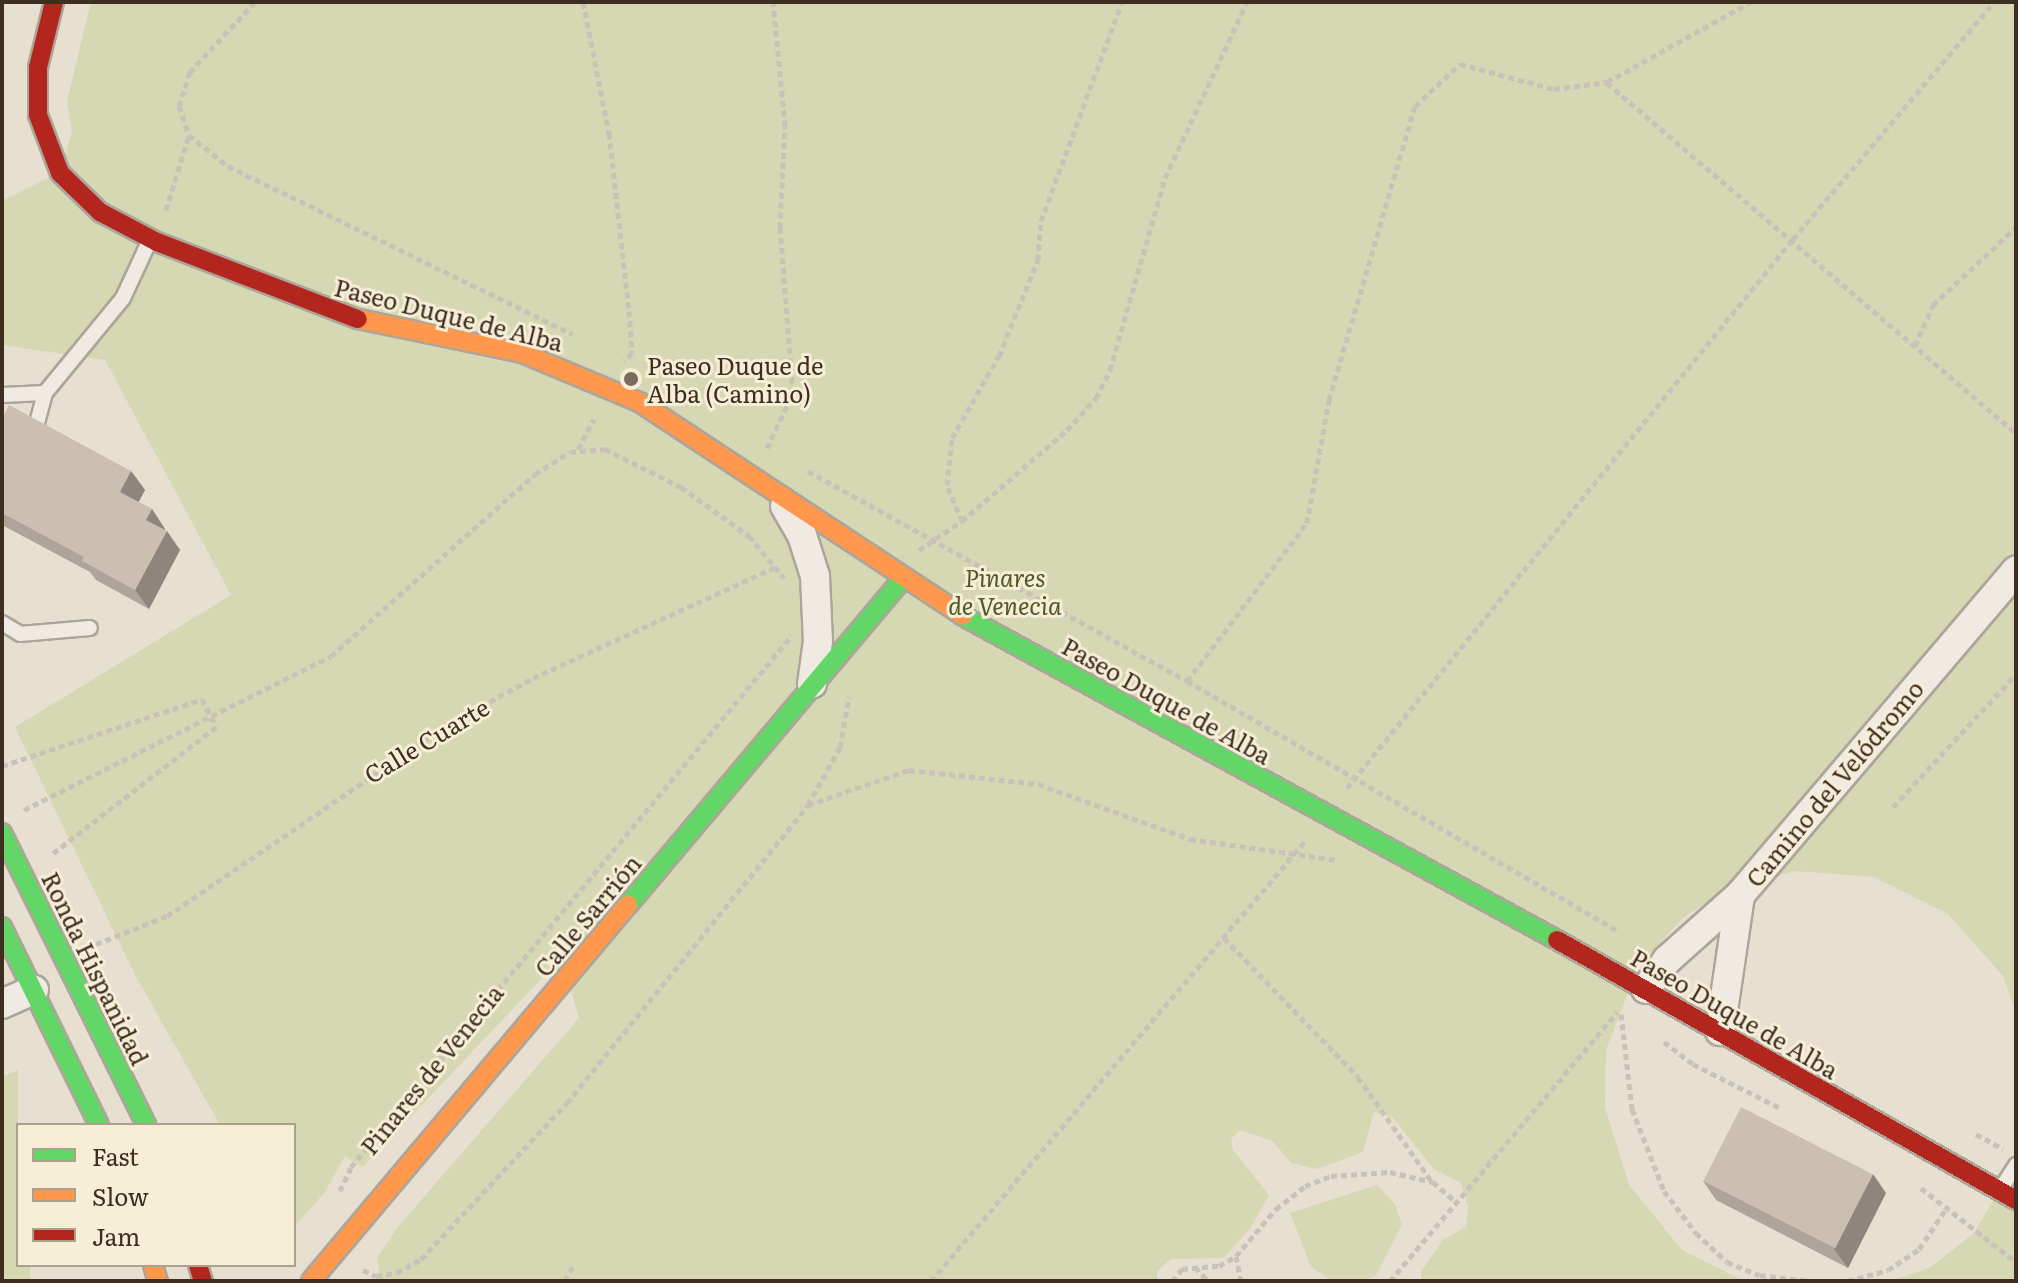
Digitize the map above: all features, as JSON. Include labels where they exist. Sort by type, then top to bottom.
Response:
[{"type":"main road","name":"Paseo Duque de Alba","points":[[54,2],[36,91],[49,153],[60,173],[100,212],[154,240],[340,315],[522,353],[610,387],[668,417],[901,581],[1646,989],[2008,1195]]},
{"type":"main road","name":"Calle Sarrión","points":[[314,1277],[901,581]]},
{"type":"main road","name":"Ronda Hispanidad","points":[[2,833],[145,1123]]},
{"type":"main road","points":[[2,927],[98,1123]]},
{"type":"main road","points":[[34,990],[66,958]]},
{"type":"street","points":[[775,492],[810,556],[818,615],[810,691]]},
{"type":"street","name":"Camino del Velódromo","points":[[1646,989],[1667,960],[1740,895],[2016,571]]},
{"type":"street","points":[[1720,1031],[1740,895]]},
{"type":"street","points":[[2,1004],[34,990]]},
{"type":"lane","points":[[37,423],[45,393],[123,298],[154,240]]},
{"type":"lane","points":[[2,395],[45,393]]},
{"type":"lane","points":[[2,623],[20,634],[90,628]]},
{"type":"lane","points":[[2008,1195],[2012,1159]]},
{"type":"path","points":[[154,240],[189,135],[179,106],[190,72],[255,2]]},
{"type":"path","points":[[577,450],[632,353],[609,133],[583,2]]},
{"type":"path","points":[[767,449],[793,393],[780,228],[785,126],[773,2]]},
{"type":"path","points":[[962,521],[947,485],[952,438],[999,356],[1038,260],[1041,221],[1122,2]]},
{"type":"path","points":[[882,568],[938,540],[962,521],[1067,430],[1096,398],[1110,370],[1165,178],[1247,2]]},
{"type":"path","points":[[1187,681],[1307,523],[1329,400],[1415,106],[1460,64],[1554,89],[1607,82],[1751,2]]},
{"type":"path","points":[[931,1281],[1295,855],[1793,239],[1994,2]]},
{"type":"path","points":[[1607,82],[2016,433]]},
{"type":"path","points":[[1915,346],[1933,305],[2016,227]]},
{"type":"path","points":[[16,814],[348,644],[535,474],[577,450],[605,449],[681,487],[749,536],[818,615]]},
{"type":"path","points":[[938,540],[1626,936]]},
{"type":"path","name":"Calle Cuarte","points":[[95,945],[167,916],[446,726],[533,678],[776,567]]},
{"type":"path","name":"Pinares de Venecia","points":[[333,1206],[351,1167],[774,652],[818,615]]},
{"type":"path","points":[[1893,807],[2016,674]]},
{"type":"path","points":[[376,1281],[376,1276],[397,1273],[421,1259],[567,1103],[808,805],[840,747],[852,682]]},
{"type":"path","points":[[2,766],[202,699],[216,727],[50,856]]},
{"type":"path","points":[[808,805],[909,770],[1038,784],[1190,839],[1342,860]]},
{"type":"path","points":[[1224,938],[1358,1077],[1433,1182],[1456,1202]]},
{"type":"path","points":[[1606,1001],[1632,1018]]},
{"type":"path","points":[[1390,1281],[1620,1009]]},
{"type":"path","points":[[1620,1009],[1632,1109],[1664,1191],[1696,1233],[1727,1262],[1760,1275],[1809,1281]]},
{"type":"path","points":[[1657,1036],[1693,1064],[1786,1111]]},
{"type":"path","points":[[1968,1130],[2012,1159]]},
{"type":"path","points":[[1172,1281],[1182,1269],[1219,1266],[1236,1256],[1276,1209],[1305,1186],[1331,1176],[1377,1171],[1433,1182]]},
{"type":"path","points":[[1848,1281],[1888,1270],[1919,1249],[1968,1173]]},
{"type":"path","points":[[1913,1183],[2016,1262]]},
{"type":"path","points":[[1236,1256],[1241,1281]]},
{"type":"path","points":[[565,1281],[574,1264]]},
{"type":"path","points":[[1194,1267],[1208,1281]]},
{"type":"green space","name":"Pinares de Venecia","points":[[91,2],[2016,2],[2016,1013],[2003,976],[1948,914],[1874,877],[1795,871],[1722,892],[1684,917],[1638,967],[1606,1050],[1605,1107],[1629,1185],[1682,1250],[1744,1281],[1421,1281],[1421,1271],[1444,1239],[1466,1227],[1468,1207],[1461,1183],[1434,1169],[1393,1118],[1374,1112],[1363,1152],[1317,1169],[1291,1163],[1273,1141],[1240,1130],[1231,1139],[1233,1150],[1269,1195],[1251,1227],[1224,1258],[1171,1259],[1157,1271],[1157,1281],[381,1281],[377,1258],[397,1228],[579,1018],[569,984],[544,976],[363,1167],[345,1156],[325,1192],[296,1225],[296,1123],[219,1123],[134,973],[15,727],[231,595],[105,360],[2,345],[2,201],[60,172],[72,132],[67,101]]},
{"type":"green space","points":[[18,1070],[16,1267],[30,1267],[30,1281],[2,1281],[2,1077]]},
{"type":"green space","points":[[2016,1161],[2016,1281],[1891,1281],[1931,1267],[1974,1233]]},
{"type":"green space","points":[[1377,1185],[1395,1204],[1402,1225],[1376,1275],[1364,1281],[1333,1281],[1311,1267],[1290,1213]]},
{"type":"building","points":[[9,405],[131,471],[120,492],[152,509],[146,520],[167,531],[135,590],[82,561],[84,557],[2,513],[2,419]]},
{"type":"building","points":[[1741,1107],[1873,1174],[1835,1248],[1703,1181]]},
{"type":"traffic: fast","points":[[628,905],[901,581]]},
{"type":"traffic: fast","points":[[963,616],[1557,940]]},
{"type":"traffic: fast","points":[[2,833],[145,1123]]},
{"type":"traffic: fast","points":[[2,927],[98,1123]]},
{"type":"traffic: slow","points":[[358,319],[522,353],[639,402],[963,616]]},
{"type":"traffic: slow","points":[[311,1281],[628,905]]},
{"type":"traffic: slow","points":[[154,1267],[158,1281]]},
{"type":"traffic: jam","points":[[54,2],[38,67],[38,115],[60,173],[100,212],[157,242],[358,319]]},
{"type":"traffic: jam","points":[[1557,940],[2016,1200]]},
{"type":"traffic: jam","points":[[199,1267],[203,1281]]},
{"type":"place","name":"Paseo Duque de Alba (Camino)","points":[[631,379]]}]
